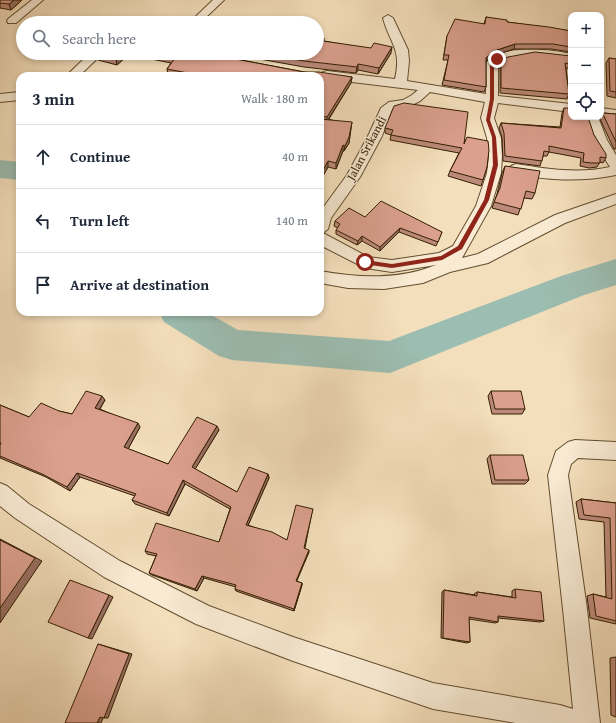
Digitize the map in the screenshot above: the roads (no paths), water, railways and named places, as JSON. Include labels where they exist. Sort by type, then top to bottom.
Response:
[{"type":"street","points":[[18,16],[38,0]]},
{"type":"street","points":[[202,16],[219,0]]},
{"type":"street","points":[[0,18],[16,22]]},
{"type":"street","points":[[12,21],[16,18]]},
{"type":"street","points":[[388,18],[390,27],[403,53],[404,66],[400,83]]},
{"type":"street","points":[[447,267],[487,200],[495,165],[494,137],[488,120],[492,99],[492,63],[497,59],[520,54],[549,54],[568,57]]},
{"type":"street","points":[[76,72],[89,60]]},
{"type":"street","points":[[324,74],[428,87],[492,99],[568,108]]},
{"type":"street","name":"Jalan Srikandi","points":[[324,217],[353,177],[375,136],[387,108],[411,101],[423,93],[428,87]]},
{"type":"street","points":[[0,98],[16,96]]},
{"type":"street","points":[[604,112],[616,114]]},
{"type":"street","points":[[495,165],[576,176],[600,174],[616,168],[600,140],[593,120]]},
{"type":"street","points":[[324,278],[348,282],[384,283],[423,277],[447,267],[482,259],[560,219],[616,199]]},
{"type":"street","points":[[324,240],[365,262],[392,266],[442,258],[460,247]]},
{"type":"street","points":[[587,723],[575,609],[558,475],[563,458],[575,449],[616,451]]},
{"type":"street","points":[[0,493],[22,511],[112,569],[204,616],[294,649],[433,696],[560,718],[576,723]]},
{"type":"waterway","points":[[0,169],[16,171]]},
{"type":"waterway","points":[[183,316],[232,345],[390,357],[573,285],[616,272]]}]
